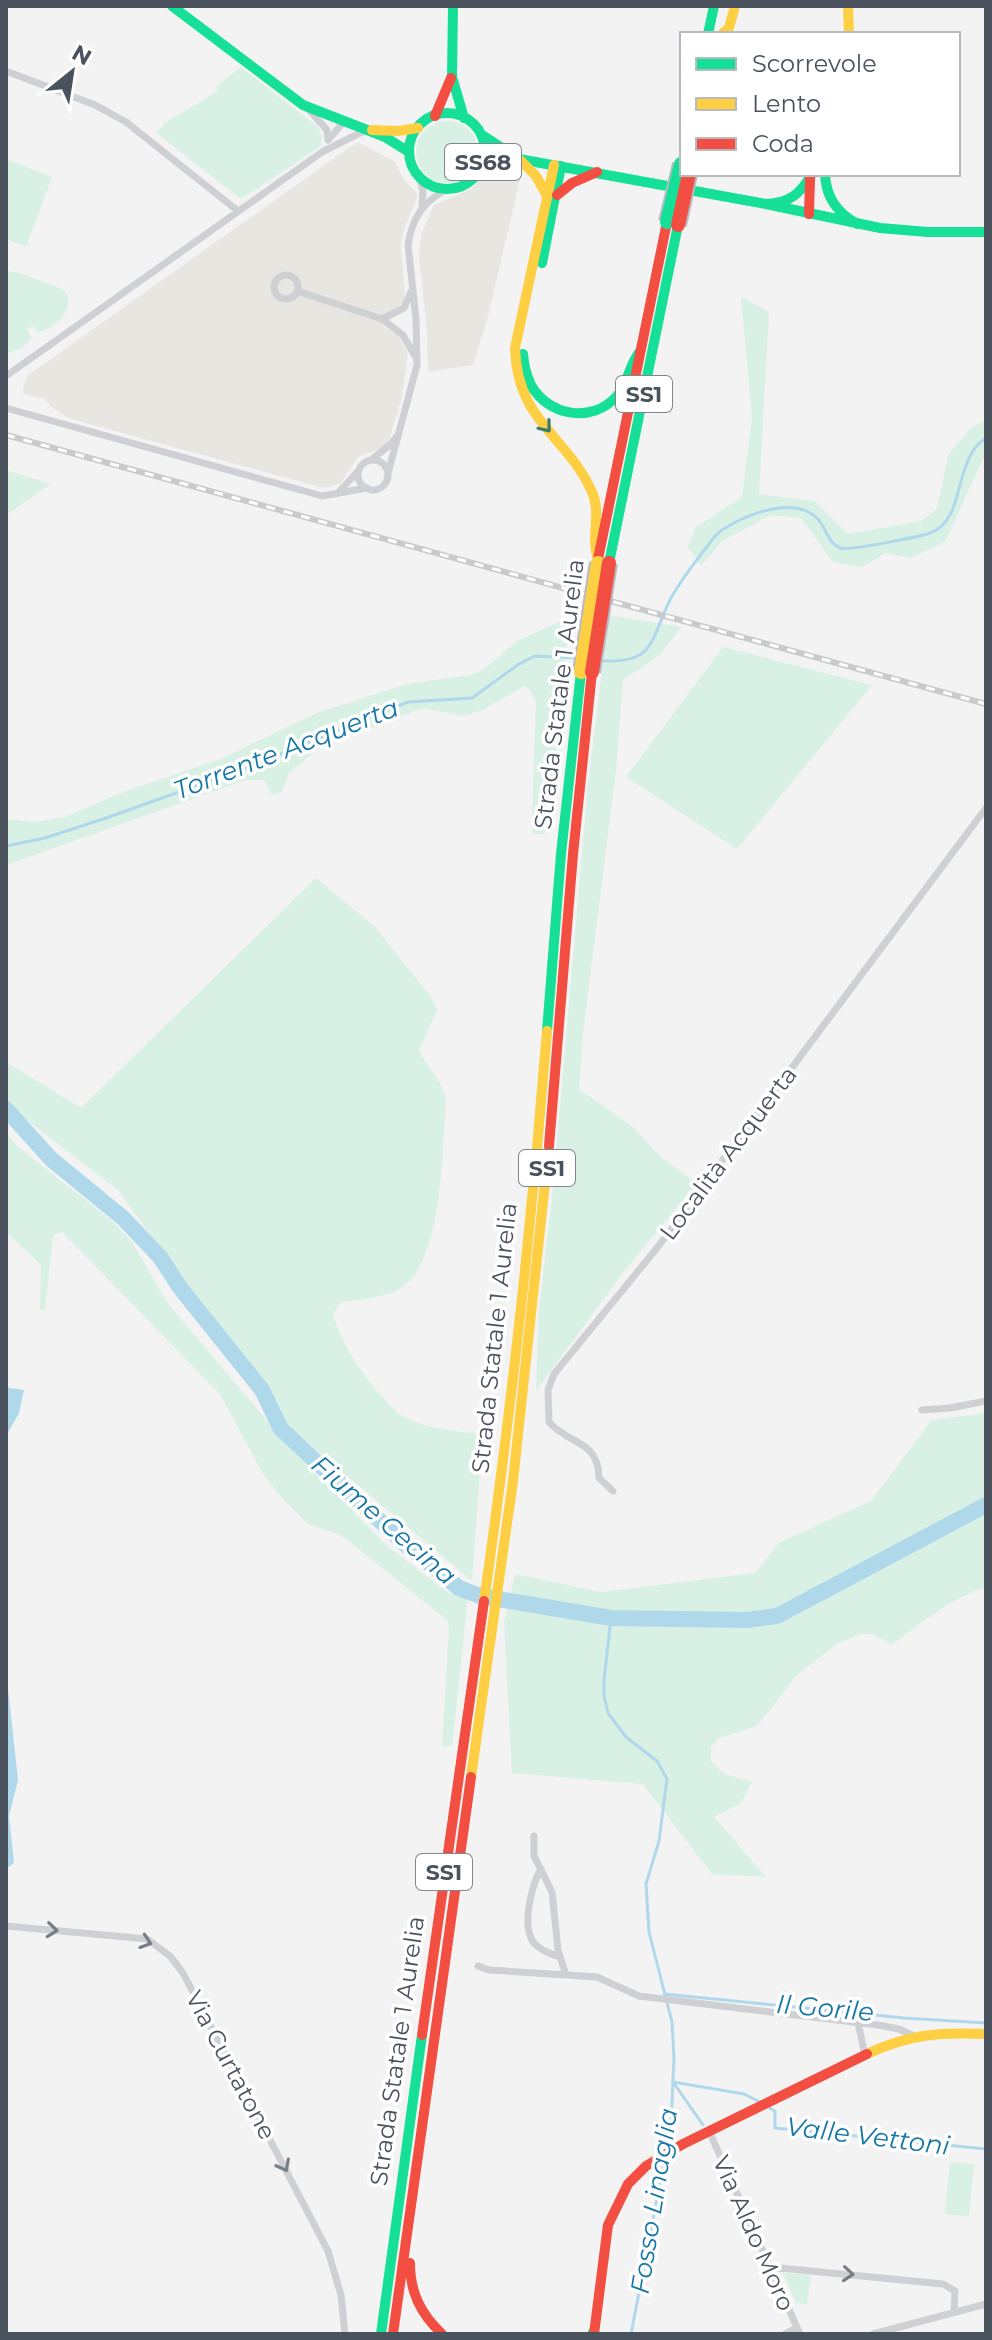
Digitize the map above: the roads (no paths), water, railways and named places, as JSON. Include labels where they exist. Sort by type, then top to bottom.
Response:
[{"type":"main road","name":"SS68","points":[[172,6],[305,107],[399,144],[409,152]]},
{"type":"main road","points":[[453,6],[451,78],[457,106],[464,118]]},
{"type":"main road","points":[[708,32],[714,6]]},
{"type":"main road","points":[[721,32],[726,6]]},
{"type":"main road","points":[[724,32],[729,28],[735,6]]},
{"type":"main road","points":[[848,6],[849,32]]},
{"type":"main road","points":[[435,116],[451,78]]},
{"type":"main road","name":"SS68","points":[[519,159],[494,145],[464,118],[449,114],[435,116],[418,128],[409,152],[419,176],[432,186],[447,189],[462,186],[495,162],[519,159],[766,204],[857,224],[902,231],[986,232]]},
{"type":"main road","name":"SS68","points":[[366,130],[418,128]]},
{"type":"main road","name":"SS68","points":[[479,171],[484,156],[480,134]]},
{"type":"main road","points":[[519,159],[552,194]]},
{"type":"main road","points":[[558,166],[515,348],[515,372],[524,399],[593,492],[597,515],[592,543],[602,562]]},
{"type":"main road","points":[[552,194],[597,172]]},
{"type":"main road","name":"Strada Statale 1 Aurelia","points":[[602,562],[673,224],[680,176]]},
{"type":"main road","name":"Strada Statale 1 Aurelia","points":[[393,2334],[507,1480],[586,672],[602,562],[640,351],[688,176]]},
{"type":"main road","points":[[766,204],[786,203],[818,177]]},
{"type":"main road","points":[[809,214],[818,177]]},
{"type":"main road","points":[[818,177],[835,210],[857,224]]},
{"type":"main road","name":"SS1","points":[[552,194],[523,349],[524,370],[531,387],[543,401],[559,410],[577,413],[590,411],[604,406],[621,392],[630,362],[640,351]]},
{"type":"main road","name":"Strada Statale 1 Aurelia","points":[[381,2334],[438,1914],[482,1666]]},
{"type":"main road","points":[[594,2333],[608,2225],[628,2184],[654,2160],[865,2055],[914,2036],[944,2031],[986,2034]]},
{"type":"main road","points":[[407,2224],[413,2234],[409,2272],[412,2290],[425,2316],[442,2334]]},
{"type":"street","points":[[6,71],[95,105],[126,122],[238,211]]},
{"type":"street","points":[[305,107],[327,130],[328,140]]},
{"type":"street","points":[[322,152],[342,124]]},
{"type":"street","points":[[341,141],[342,124]]},
{"type":"street","points":[[6,376],[322,152],[366,130]]},
{"type":"street","points":[[419,176],[423,191],[422,206]]},
{"type":"street","points":[[6,408],[322,496],[378,489],[387,477],[401,429],[416,358],[408,245],[411,230],[422,206],[447,189]]},
{"type":"street","points":[[382,319],[404,308],[412,286]]},
{"type":"street","points":[[297,291],[382,319],[403,335],[416,358]]},
{"type":"street","points":[[336,494],[364,463],[391,444],[401,429]]},
{"type":"street","points":[[371,460],[385,466],[387,477]]},
{"type":"street","points":[[359,469],[359,480],[367,488]]},
{"type":"street","name":"Località Acquerta","points":[[613,1491],[599,1478],[599,1461],[592,1450],[560,1434],[549,1422],[548,1390],[554,1374],[657,1248],[986,808]]},
{"type":"street","points":[[922,1410],[986,1401]]},
{"type":"street","points":[[534,1836],[532,1849],[552,1892],[560,1957],[566,1975]]},
{"type":"street","points":[[541,1869],[529,1896],[529,1933],[534,1943],[560,1957]]},
{"type":"street","name":"Via Curtatone","points":[[6,1926],[147,1939],[170,1956],[183,1973],[328,2251],[341,2295],[345,2334]]},
{"type":"street","points":[[478,1966],[489,1970],[597,1977],[634,1995],[899,2029],[914,2036]]},
{"type":"street","points":[[858,2023],[865,2055]]},
{"type":"street","name":"Via Aldo Moro","points":[[709,2131],[798,2331]]},
{"type":"street","points":[[770,2267],[943,2284],[955,2291],[954,2312]]},
{"type":"street","points":[[873,2334],[986,2304]]},
{"type":"street","points":[[785,2334],[798,2331]]},
{"type":"water","points":[[6,1383],[9,1388],[24,1390],[19,1413],[6,1436]]},
{"type":"water","points":[[6,1670],[18,1780],[9,1816],[14,1863],[6,1869]]},
{"type":"waterway","name":"Torrente Acquerta","points":[[597,660],[628,660],[646,650],[675,590],[714,538],[732,524],[757,513],[784,508],[808,512],[818,519],[830,539],[840,548],[870,546],[930,533],[942,526],[950,516],[968,460],[986,438]]},
{"type":"waterway","name":"Torrente Acquerta","points":[[6,846],[45,838],[246,768],[408,702],[472,698],[535,656],[577,658]]},
{"type":"waterway","name":"Fiume Cecina","points":[[6,1109],[51,1159],[123,1218],[160,1257],[181,1289],[262,1390],[281,1429],[406,1545],[459,1588],[480,1596],[611,1618],[747,1620],[777,1616],[986,1505]]},
{"type":"waterway","name":"Fosso Linaglia","points":[[611,1618],[604,1680],[608,1713],[626,1737],[657,1761],[667,1779],[659,1841],[646,1884],[649,1932],[672,2022],[674,2058],[667,2150]]},
{"type":"waterway","name":"Il Gorile","points":[[664,1994],[986,2023]]},
{"type":"waterway","name":"Valle Vettoni","points":[[673,2082],[744,2094],[762,2103]]},
{"type":"waterway","points":[[673,2082],[703,2125]]},
{"type":"waterway","name":"Valle Vettoni","points":[[768,2107],[775,2111],[775,2128],[986,2149]]},
{"type":"waterway","name":"Fosso Linaglia","points":[[631,2334],[665,2157]]},
{"type":"railway","points":[[6,435],[986,704]]}]
